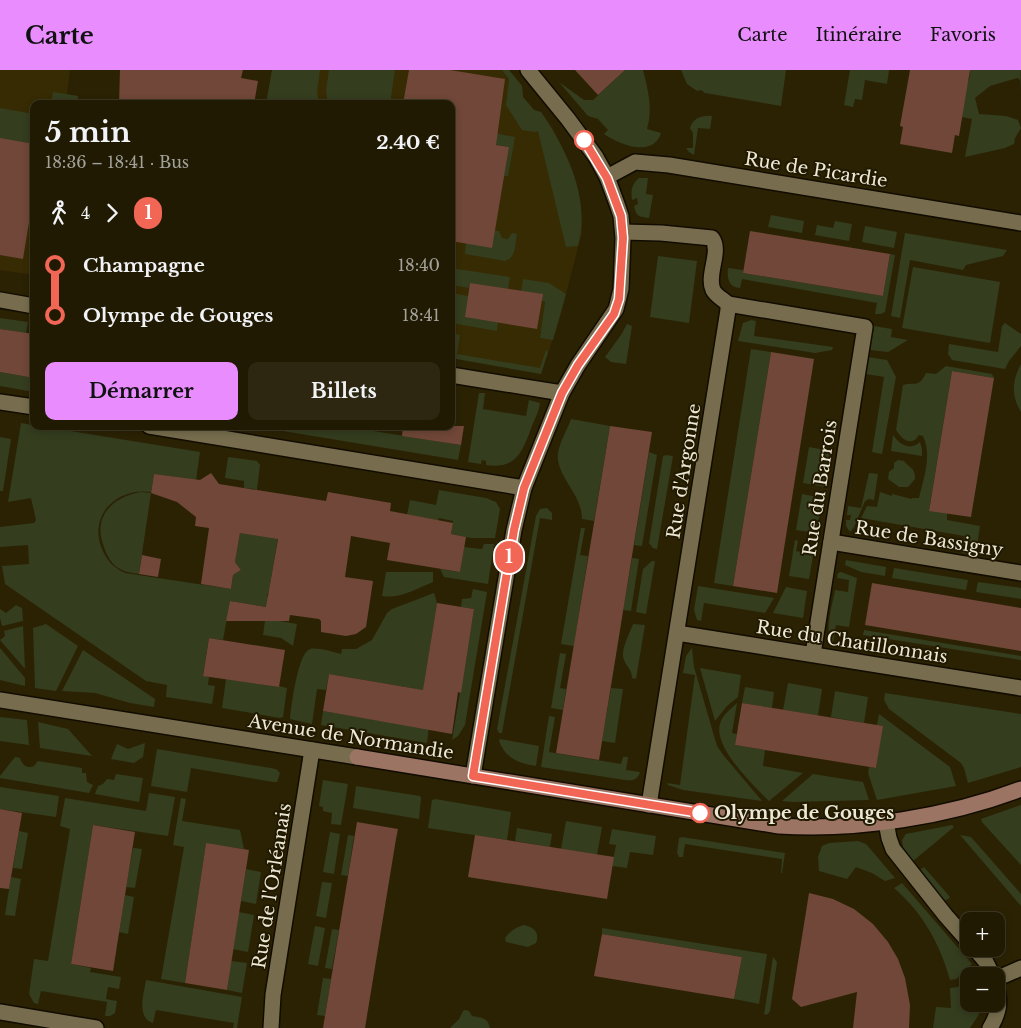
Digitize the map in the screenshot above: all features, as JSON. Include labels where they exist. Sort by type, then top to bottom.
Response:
[{"type":"main road","name":"Avenue de Normandie","points":[[357,757],[779,826],[806,828],[840,827],[886,822],[967,807],[1021,789]]},
{"type":"street","points":[[473,776],[514,530],[524,488],[562,393],[578,365],[616,309],[621,289],[623,232],[621,216],[607,178],[585,142],[528,70]]},
{"type":"street","name":"Rue de Picardie","points":[[607,178],[635,162],[669,165],[1021,223]]},
{"type":"street","points":[[623,232],[661,233],[712,238],[716,247],[711,275],[712,288],[728,304]]},
{"type":"street","points":[[0,300],[30,305]]},
{"type":"street","name":"Rue du Barrois","points":[[728,304],[865,327],[813,654]]},
{"type":"street","name":"Rue d'Argonne","points":[[650,805],[728,304]]},
{"type":"street","points":[[455,376],[562,393]]},
{"type":"street","points":[[0,402],[30,406]]},
{"type":"street","points":[[209,431],[524,488]]},
{"type":"street","name":"Rue de Bassigny","points":[[831,542],[1021,573]]},
{"type":"street","name":"Rue du Chatillonnais","points":[[677,633],[1021,688]]},
{"type":"street","name":"Avenue de Normandie","points":[[0,700],[357,757]]},
{"type":"street","name":"Rue de l'Orléanais","points":[[271,1028],[273,995],[312,750]]},
{"type":"street","points":[[886,822],[893,849],[960,932]]},
{"type":"street","points":[[1005,975],[1021,968]]},
{"type":"street","points":[[0,1012],[96,1028]]},
{"type":"street","points":[[990,1028],[999,1012]]},
{"type":"shaded area","points":[[0,70],[70,70],[67,94],[78,96],[78,100],[30,100],[30,274],[0,270]]},
{"type":"shaded area","points":[[272,70],[509,70],[522,86],[523,97],[534,110],[541,112],[553,129],[573,173],[580,202],[582,232],[560,317],[541,374],[455,359],[455,100],[267,100]]},
{"type":"green space","points":[[272,70],[320,70],[317,91],[318,100],[267,100]]},
{"type":"green space","points":[[329,70],[395,70],[391,100],[327,100],[326,90]]},
{"type":"green space","points":[[502,70],[509,70],[522,86],[523,97],[534,110],[541,112],[560,142],[568,159],[579,193],[581,228],[578,246],[566,247],[538,131],[522,130],[506,105],[509,79]]},
{"type":"green space","points":[[625,70],[643,70],[650,107],[647,129],[661,133],[657,141],[651,145],[636,147],[627,145],[604,134],[608,130],[598,119],[588,116],[559,82],[584,100],[593,100]]},
{"type":"green space","points":[[681,70],[786,70],[781,106],[705,93],[701,90],[697,91],[687,84]]},
{"type":"green space","points":[[850,70],[889,70],[887,84],[865,80],[862,100],[855,99],[853,107],[844,105]]},
{"type":"green space","points":[[970,70],[1021,70],[1020,91],[1020,80],[1018,78],[990,86],[975,98],[979,114],[1006,116],[1018,120],[1021,128],[1014,144],[1005,148],[965,157],[972,119],[962,117],[965,80],[969,80]]},
{"type":"green space","points":[[53,92],[78,96],[78,100],[52,100]]},
{"type":"green space","points":[[0,108],[30,113],[30,143],[0,139]]},
{"type":"green space","points":[[712,116],[710,129],[698,128],[694,155],[686,148],[693,148],[691,125],[698,118]]},
{"type":"green space","points":[[488,132],[515,137],[508,176],[504,176],[509,147],[487,143]]},
{"type":"green space","points":[[639,178],[648,178],[646,194],[653,195],[649,218],[637,214],[634,206],[638,204],[637,198],[632,200],[632,188]]},
{"type":"green space","points":[[771,215],[804,221],[802,233],[768,227]]},
{"type":"green space","points":[[835,221],[852,224],[849,241],[815,235],[817,225],[833,228]]},
{"type":"green space","points":[[865,226],[897,232],[894,248],[862,242]]},
{"type":"green space","points":[[499,231],[502,238],[508,239],[512,233],[517,234],[513,254],[509,259],[505,261],[465,254],[466,243]]},
{"type":"green space","points":[[905,233],[1007,250],[1003,256],[966,265],[963,270],[910,260],[900,318],[891,316]]},
{"type":"green space","points":[[890,254],[895,255],[885,312],[881,314],[875,314],[877,303],[742,279],[740,288],[733,286],[728,278],[728,268],[743,270],[743,273],[883,296]]},
{"type":"green space","points":[[658,256],[697,261],[689,323],[650,317]]},
{"type":"green space","points":[[913,267],[1000,282],[990,343],[902,328]]},
{"type":"green space","points":[[455,269],[510,277],[508,289],[470,283],[469,288],[455,286]]},
{"type":"green space","points":[[523,279],[549,283],[566,294],[553,340],[540,338],[545,302],[521,291]]},
{"type":"green space","points":[[455,294],[468,296],[498,322],[497,331],[455,324]]},
{"type":"green space","points":[[0,318],[28,322],[26,333],[0,329]]},
{"type":"green space","points":[[751,320],[756,321],[754,336],[833,347],[832,350],[815,353],[738,341],[743,323]]},
{"type":"green space","points":[[1005,323],[1021,334],[1021,346],[1005,369],[952,360],[948,354],[949,344],[998,352],[1002,326]]},
{"type":"green space","points":[[627,324],[632,326],[626,364],[611,362],[605,357]]},
{"type":"green space","points":[[874,326],[892,329],[891,337],[908,340],[888,352],[870,350]]},
{"type":"green space","points":[[455,334],[460,335],[457,354],[540,368],[546,350],[548,352],[541,374],[455,359]]},
{"type":"green space","points":[[751,349],[771,352],[733,586],[714,583]]},
{"type":"green space","points":[[868,357],[887,360],[896,377],[882,454],[872,452],[884,377],[866,374]]},
{"type":"green space","points":[[1021,364],[1021,412],[1014,394],[1014,382]]},
{"type":"green space","points":[[946,366],[992,374],[994,378],[952,371],[929,510],[947,513],[947,520],[980,526],[976,553],[974,555],[962,553],[964,536],[861,518],[867,506],[877,507],[880,492],[892,496],[892,494],[912,499],[919,498],[925,474],[926,443],[923,436],[919,435],[915,440],[909,441],[896,430],[903,385],[919,383],[926,373],[936,374]]},
{"type":"green space","points":[[0,372],[30,377],[30,391],[0,386]]},
{"type":"green space","points":[[479,393],[485,393],[483,409],[526,416],[529,400],[540,403],[522,450],[512,461],[505,464],[497,466],[486,465],[486,461],[482,460],[481,464],[468,462]]},
{"type":"green space","points":[[571,419],[610,426],[594,521],[582,519],[578,501],[560,469],[558,461],[559,449]]},
{"type":"green space","points":[[21,423],[30,424],[30,430],[64,430],[200,452],[196,480],[154,474],[151,492],[127,494],[108,506],[102,515],[99,525],[102,549],[111,564],[125,573],[231,589],[233,575],[241,570],[235,562],[240,533],[279,531],[267,596],[277,598],[274,620],[297,624],[293,646],[281,638],[263,635],[267,607],[230,601],[223,640],[209,638],[203,675],[209,677],[208,685],[215,686],[212,704],[166,697],[167,685],[146,681],[5,584],[2,566],[29,564],[28,545],[0,547],[0,527],[34,523],[36,520],[31,498],[8,502]]},
{"type":"green space","points":[[277,430],[367,430],[461,445],[458,460]]},
{"type":"green space","points":[[893,435],[905,446],[913,446],[920,442],[922,456],[891,451]]},
{"type":"green space","points":[[0,437],[11,439],[3,491],[0,491]]},
{"type":"green space","points":[[809,447],[831,451],[825,487],[803,483]]},
{"type":"green space","points":[[649,452],[657,455],[642,546],[634,545]]},
{"type":"green space","points":[[663,456],[673,456],[657,549],[653,548],[649,543]]},
{"type":"green space","points":[[228,457],[257,461],[260,465],[256,497],[253,498],[255,489],[244,488],[244,481],[225,478]]},
{"type":"green space","points":[[898,460],[904,461],[912,468],[914,473],[915,479],[908,487],[899,487],[888,479],[889,472],[894,468],[894,463]]},
{"type":"green space","points":[[869,473],[878,474],[874,500],[869,499],[865,501],[850,532],[846,526],[846,520],[850,520],[851,515],[847,515],[848,506],[861,508]]},
{"type":"green space","points":[[439,490],[486,498],[496,502],[500,509],[495,538],[471,538],[451,534],[453,521],[439,518],[438,521],[407,515],[410,500],[436,505]]},
{"type":"green space","points":[[141,492],[151,493],[139,574],[122,570],[112,563],[104,547],[101,526],[107,510],[113,504],[121,498]]},
{"type":"green space","points":[[802,494],[823,498],[816,533],[796,530]]},
{"type":"green space","points":[[547,508],[552,513],[552,520],[540,518],[502,733],[499,733],[497,729],[536,516],[540,509]]},
{"type":"green space","points":[[581,528],[585,528],[580,555],[588,556],[574,646],[561,644]]},
{"type":"green space","points":[[795,540],[798,541],[796,551],[810,554],[812,544],[815,544],[809,579],[789,576]]},
{"type":"green space","points":[[484,544],[494,544],[488,584],[444,577],[440,569],[460,572],[464,547],[482,549]]},
{"type":"green space","points":[[632,558],[639,559],[631,611],[623,610]]},
{"type":"green space","points":[[846,560],[886,567],[885,576],[861,572],[845,565]]},
{"type":"green space","points":[[652,561],[655,561],[646,614],[636,612],[643,569]]},
{"type":"green space","points":[[894,568],[968,580],[966,590],[892,578]]},
{"type":"green space","points":[[386,572],[433,572],[433,582],[402,595],[382,596]]},
{"type":"green space","points":[[841,572],[857,578],[849,627],[836,625],[833,643],[830,639],[829,626],[835,590],[848,592],[849,580],[837,578],[838,573]]},
{"type":"green space","points":[[978,582],[1021,588],[1021,599],[976,592]]},
{"type":"green space","points":[[698,586],[774,598],[765,613],[704,603],[701,621],[697,620],[694,610]]},
{"type":"green space","points":[[786,587],[807,591],[803,618],[773,613]]},
{"type":"green space","points":[[473,589],[487,592],[465,725],[458,736],[452,740],[474,609],[461,607],[462,599],[471,598]]},
{"type":"green space","points":[[434,593],[437,603],[424,686],[428,691],[329,674],[326,690],[317,689],[312,724],[290,719],[296,681],[306,652],[310,649],[316,649],[341,654],[342,649],[356,649],[372,640],[387,613],[392,609]]},
{"type":"green space","points":[[16,605],[22,608],[23,621],[2,626],[0,609],[6,613]]},
{"type":"green space","points":[[46,624],[78,646],[56,691],[35,688],[33,628]]},
{"type":"green space","points":[[633,624],[645,625],[636,679],[632,678],[623,656],[624,647]]},
{"type":"green space","points":[[23,626],[25,669],[0,640],[5,636],[4,631]]},
{"type":"green space","points":[[864,630],[1021,656],[1021,660],[863,635]]},
{"type":"green space","points":[[0,648],[25,678],[25,686],[0,680]]},
{"type":"green space","points":[[692,648],[694,667],[717,746],[762,801],[683,790],[667,783],[680,785],[695,675],[683,673],[686,656]]},
{"type":"green space","points":[[83,650],[155,699],[154,707],[130,703],[95,693],[62,691]]},
{"type":"green space","points":[[560,653],[566,654],[560,688],[566,689],[563,710],[551,708]]},
{"type":"green space","points":[[700,668],[741,675],[738,697],[727,706],[715,721]]},
{"type":"green space","points":[[226,679],[287,688],[283,717],[222,708]]},
{"type":"green space","points":[[788,683],[822,689],[818,716],[783,710]]},
{"type":"green space","points":[[745,687],[774,692],[772,708],[742,703]]},
{"type":"green space","points":[[611,688],[623,689],[615,743],[602,741]]},
{"type":"green space","points":[[835,691],[868,697],[864,723],[831,717]]},
{"type":"green space","points":[[885,693],[1021,714],[1021,767],[968,783],[961,763],[889,709],[884,700]]},
{"type":"green space","points":[[737,703],[732,733],[737,734],[735,745],[765,750],[763,766],[803,773],[769,801],[736,765],[722,743],[719,733],[721,721]]},
{"type":"green space","points":[[323,711],[422,728],[429,726],[427,743],[321,725]]},
{"type":"green space","points":[[879,714],[950,767],[956,786],[877,800],[868,773],[869,767],[876,768],[882,726],[877,725]]},
{"type":"green space","points":[[549,716],[555,717],[549,752],[621,764],[623,757],[628,757],[626,770],[640,772],[638,777],[628,780],[541,767]]},
{"type":"green space","points":[[0,717],[27,720],[29,745],[0,741]]},
{"type":"green space","points":[[38,722],[68,729],[92,756],[40,748]]},
{"type":"green space","points":[[500,739],[539,746],[536,766],[518,762],[509,756],[502,747]]},
{"type":"green space","points":[[145,743],[143,757],[134,763],[111,759],[117,744],[128,749]]},
{"type":"green space","points":[[157,749],[276,769],[280,773],[277,782],[273,782],[191,768],[187,792],[151,786]]},
{"type":"green space","points":[[15,757],[20,758],[27,767],[34,766],[38,761],[82,768],[82,773],[86,773],[87,782],[93,785],[89,793],[0,778]]},
{"type":"green space","points":[[116,774],[143,778],[139,802],[95,794],[98,786],[107,779],[114,780]]},
{"type":"green space","points":[[813,774],[863,782],[869,800],[782,801]]},
{"type":"green space","points":[[323,780],[348,784],[341,825],[331,824],[332,813],[323,811],[323,807],[319,806]]},
{"type":"green space","points":[[356,786],[420,796],[419,819],[353,808]]},
{"type":"green space","points":[[0,787],[59,796],[56,817],[0,809]]},
{"type":"green space","points":[[149,793],[175,797],[168,836],[93,825],[71,964],[91,968],[90,972],[121,977],[119,989],[108,987],[106,999],[117,1001],[115,1013],[105,1016],[107,1002],[41,991],[38,1004],[34,1003],[29,994],[34,959],[48,961],[70,829],[60,826],[65,798],[146,811]]},
{"type":"green space","points":[[181,798],[186,799],[182,821],[240,830],[244,849],[206,844],[185,983],[161,979],[184,847],[173,845]]},
{"type":"green space","points":[[432,800],[511,812],[507,840],[428,828]]},
{"type":"green space","points":[[1021,805],[1021,865],[981,819]]},
{"type":"green space","points":[[566,821],[602,827],[597,855],[561,849]]},
{"type":"green space","points":[[952,825],[954,827],[913,861],[903,847],[902,840],[906,834]]},
{"type":"green space","points":[[517,828],[552,834],[550,847],[515,841]]},
{"type":"green space","points":[[612,829],[656,836],[653,855],[630,852],[627,868],[612,866],[616,845],[609,844]]},
{"type":"green space","points":[[19,831],[28,833],[22,869],[13,868]]},
{"type":"green space","points":[[330,832],[340,834],[334,874],[323,872]]},
{"type":"green space","points":[[348,835],[354,836],[348,876],[341,875]]},
{"type":"green space","points":[[960,835],[971,837],[1021,894],[1021,906]]},
{"type":"green space","points":[[679,838],[785,853],[782,873],[782,859],[685,844],[683,857],[679,857],[677,853]]},
{"type":"green space","points":[[858,841],[866,844],[895,878],[885,881],[872,873],[856,867],[847,879],[819,871],[818,857],[822,846],[829,843]]},
{"type":"green space","points":[[133,848],[142,849],[135,888],[126,887]]},
{"type":"green space","points":[[924,867],[950,897],[947,900],[941,899],[917,872]]},
{"type":"green space","points":[[246,869],[261,872],[256,904],[241,901]]},
{"type":"green space","points":[[11,877],[21,879],[15,916],[5,915]]},
{"type":"green space","points":[[322,882],[332,883],[326,918],[316,916]]},
{"type":"green space","points":[[902,883],[960,950],[960,957],[966,957],[972,964],[969,967],[960,967],[960,975],[956,979],[950,980],[936,942],[922,919],[894,888]]},
{"type":"green space","points":[[125,895],[134,897],[128,934],[119,932]]},
{"type":"green space","points":[[239,912],[254,915],[248,952],[233,949]]},
{"type":"green space","points":[[524,925],[531,927],[537,933],[536,943],[528,947],[506,942],[505,938],[509,934],[516,928]]},
{"type":"green space","points":[[315,926],[325,928],[318,966],[308,964]]},
{"type":"green space","points":[[602,928],[767,954],[759,1004],[734,999],[742,957],[602,934]]},
{"type":"green space","points":[[332,929],[339,930],[332,969],[325,968]]},
{"type":"green space","points":[[773,957],[777,962],[770,1011],[764,1015]]},
{"type":"green space","points":[[231,961],[247,963],[242,993],[227,990]]},
{"type":"green space","points":[[323,978],[331,979],[325,1016],[317,1015]]},
{"type":"green space","points":[[146,980],[242,997],[237,1028],[233,1028],[234,1023],[156,1010],[153,1023],[144,1016],[143,1011],[142,1004]]},
{"type":"green space","points":[[960,985],[960,1012],[979,1012],[978,1016],[970,1028],[933,1028],[936,1007],[951,1008],[950,988]]},
{"type":"green space","points":[[465,1010],[469,1011],[472,1016],[486,1020],[490,1028],[450,1028]]},
{"type":"building","points":[[120,70],[243,70],[241,78],[258,81],[255,100],[119,100]]},
{"type":"building","points":[[409,70],[450,70],[505,79],[496,145],[509,147],[492,248],[455,242],[455,100],[404,100]]},
{"type":"building","points":[[575,70],[625,70],[598,95]]},
{"type":"building","points":[[910,70],[970,70],[959,136],[955,135],[952,153],[900,144],[903,127],[900,126]]},
{"type":"building","points":[[0,138],[30,143],[30,216],[23,259],[0,255]]},
{"type":"building","points":[[750,231],[890,254],[883,296],[743,273]]},
{"type":"building","points":[[470,283],[543,294],[537,329],[465,317]]},
{"type":"building","points":[[0,329],[30,333],[30,377],[0,372]]},
{"type":"building","points":[[771,352],[814,359],[777,593],[733,586]]},
{"type":"building","points":[[952,371],[994,378],[971,517],[929,511]]},
{"type":"building","points":[[455,426],[464,426],[461,445],[402,436],[403,430],[455,430]]},
{"type":"building","points":[[610,426],[652,432],[599,760],[556,753]]},
{"type":"building","points":[[211,473],[219,484],[326,501],[328,492],[391,503],[390,511],[453,523],[451,534],[466,537],[460,572],[387,560],[390,543],[351,536],[345,577],[373,581],[366,627],[356,634],[346,636],[321,632],[321,621],[319,619],[290,615],[289,621],[226,621],[230,601],[266,607],[278,539],[240,533],[235,562],[241,570],[233,575],[231,589],[201,584],[209,528],[195,526],[196,517],[177,502],[151,493],[154,474],[200,480]]},
{"type":"building","points":[[142,555],[161,559],[158,577],[139,574]]},
{"type":"building","points":[[872,583],[1021,608],[1021,651],[865,625]]},
{"type":"building","points":[[437,603],[474,609],[461,693],[458,692],[452,734],[323,711],[329,674],[423,690]]},
{"type":"building","points":[[209,638],[285,650],[279,687],[203,676]]},
{"type":"building","points":[[742,703],[883,726],[876,768],[735,745]]},
{"type":"building","points":[[0,809],[22,813],[9,889],[0,888]]},
{"type":"building","points":[[357,822],[398,829],[365,1028],[323,1028]]},
{"type":"building","points":[[93,825],[135,832],[113,971],[71,964]]},
{"type":"building","points":[[475,835],[614,857],[607,899],[468,877]]},
{"type":"building","points":[[206,843],[249,850],[227,990],[185,983]]},
{"type":"building","points":[[809,893],[833,899],[854,909],[873,924],[888,942],[898,959],[905,978],[910,1005],[909,1028],[853,1028],[857,992],[801,1007],[792,999]]},
{"type":"building","points":[[602,934],[742,957],[734,999],[594,976]]},
{"type":"bus line","name":"1","points":[[584,140],[607,178],[621,216],[623,232],[621,289],[614,314],[578,365],[562,393],[524,488],[514,530],[473,776],[700,813]]},
{"type":"place","name":"Olympe de Gouges","points":[[700,813]]}]
